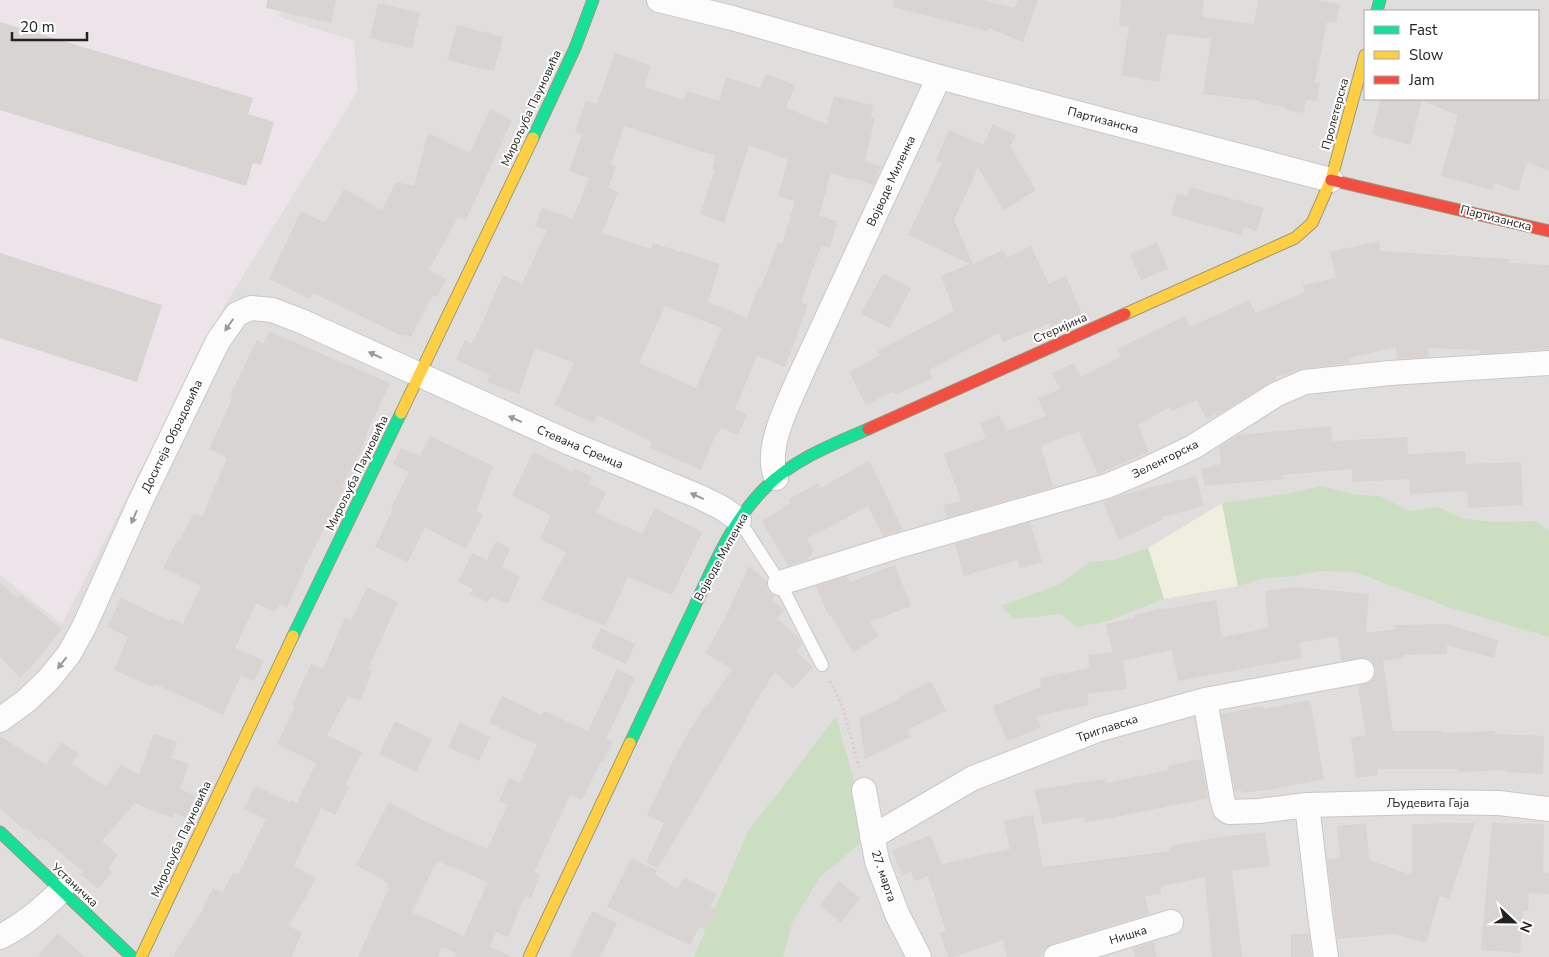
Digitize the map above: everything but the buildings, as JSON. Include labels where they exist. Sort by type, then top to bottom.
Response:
[{"type":"street","name":"Мирољуба Пауновића","points":[[141,957],[420,376],[574,48],[593,0]]},
{"type":"street","name":"Партизанска","points":[[659,0],[732,18],[939,77],[1331,180],[1549,231]]},
{"type":"street","name":"Пролетерска","points":[[1331,180],[1364,59]]},
{"type":"street","name":"Војводе Миленка","points":[[529,957],[710,573],[739,520],[776,478],[772,464],[773,450],[781,422],[801,374],[939,77]]},
{"type":"street","name":"Стеријина","points":[[776,478],[806,459],[858,433],[1295,238],[1312,223],[1331,180]]},
{"type":"street","name":"Доситеја Обрадовића","points":[[0,720],[26,701],[49,679],[73,647],[218,341],[237,314],[251,308],[272,310],[301,321],[420,376]]},
{"type":"street","name":"Зеленгорска","points":[[780,583],[898,546],[1107,486],[1193,447],[1276,394],[1305,382],[1390,373],[1549,363]]},
{"type":"street","name":"Стевана Сремца","points":[[420,376],[570,443],[700,497],[722,508],[739,520]]},
{"type":"street","name":"Триглавска","points":[[872,837],[973,778],[1097,730],[1205,700],[1362,671]]},
{"type":"street","name":"Људевита Гаја","points":[[1205,700],[1222,798],[1225,809],[1229,812],[1307,805],[1456,802],[1499,803],[1549,809]]},
{"type":"street","name":"27. марта","points":[[864,790],[876,861],[897,914],[919,957]]},
{"type":"street","points":[[1307,805],[1326,957]]},
{"type":"street","name":"Устаничка","points":[[0,832],[132,957]]},
{"type":"street","points":[[0,937],[35,916],[61,891]]},
{"type":"street","name":"Нишка","points":[[1056,957],[1171,922]]},
{"type":"lane","points":[[739,520],[780,583],[822,665]]},
{"type":"path","points":[[822,665],[843,708],[864,790]]},
{"type":"shaded area","points":[[0,0],[285,0],[278,17],[354,41],[357,92],[225,304],[62,624],[0,575]]},
{"type":"shaded area","points":[[285,0],[1549,0],[1549,957],[0,957],[0,575],[62,623],[225,304],[357,92],[354,41],[278,17]]},
{"type":"green space","points":[[1322,486],[1357,495],[1380,496],[1409,511],[1438,507],[1464,519],[1494,522],[1535,521],[1549,531],[1549,637],[1451,608],[1355,572],[1320,571],[1294,576],[1265,578],[1238,586],[1222,503],[1286,494]]},
{"type":"green space","points":[[1222,503],[1238,586],[1164,599],[1148,548]]},
{"type":"green space","points":[[1148,548],[1164,599],[1107,621],[1077,627],[1060,614],[1014,619],[1001,606],[1060,584],[1090,562],[1113,560]]},
{"type":"green space","points":[[836,716],[856,789],[862,842],[820,877],[792,923],[783,957],[694,957],[749,829]]},
{"type":"traffic: fast","points":[[533,138],[575,48],[593,0]]},
{"type":"traffic: fast","points":[[1377,10],[1380,0]]},
{"type":"traffic: fast","points":[[293,636],[401,413]]},
{"type":"traffic: fast","points":[[630,743],[723,546],[742,515],[766,487],[788,469],[814,453],[868,429]]},
{"type":"traffic: fast","points":[[0,832],[132,957]]},
{"type":"traffic: slow","points":[[1125,314],[1295,238],[1312,223],[1331,180],[1364,59]]},
{"type":"traffic: slow","points":[[401,413],[533,138]]},
{"type":"traffic: slow","points":[[141,957],[293,636]]},
{"type":"traffic: slow","points":[[529,957],[630,743]]},
{"type":"traffic: jam","points":[[1331,180],[1549,231]]},
{"type":"traffic: jam","points":[[868,429],[1125,314]]}]
